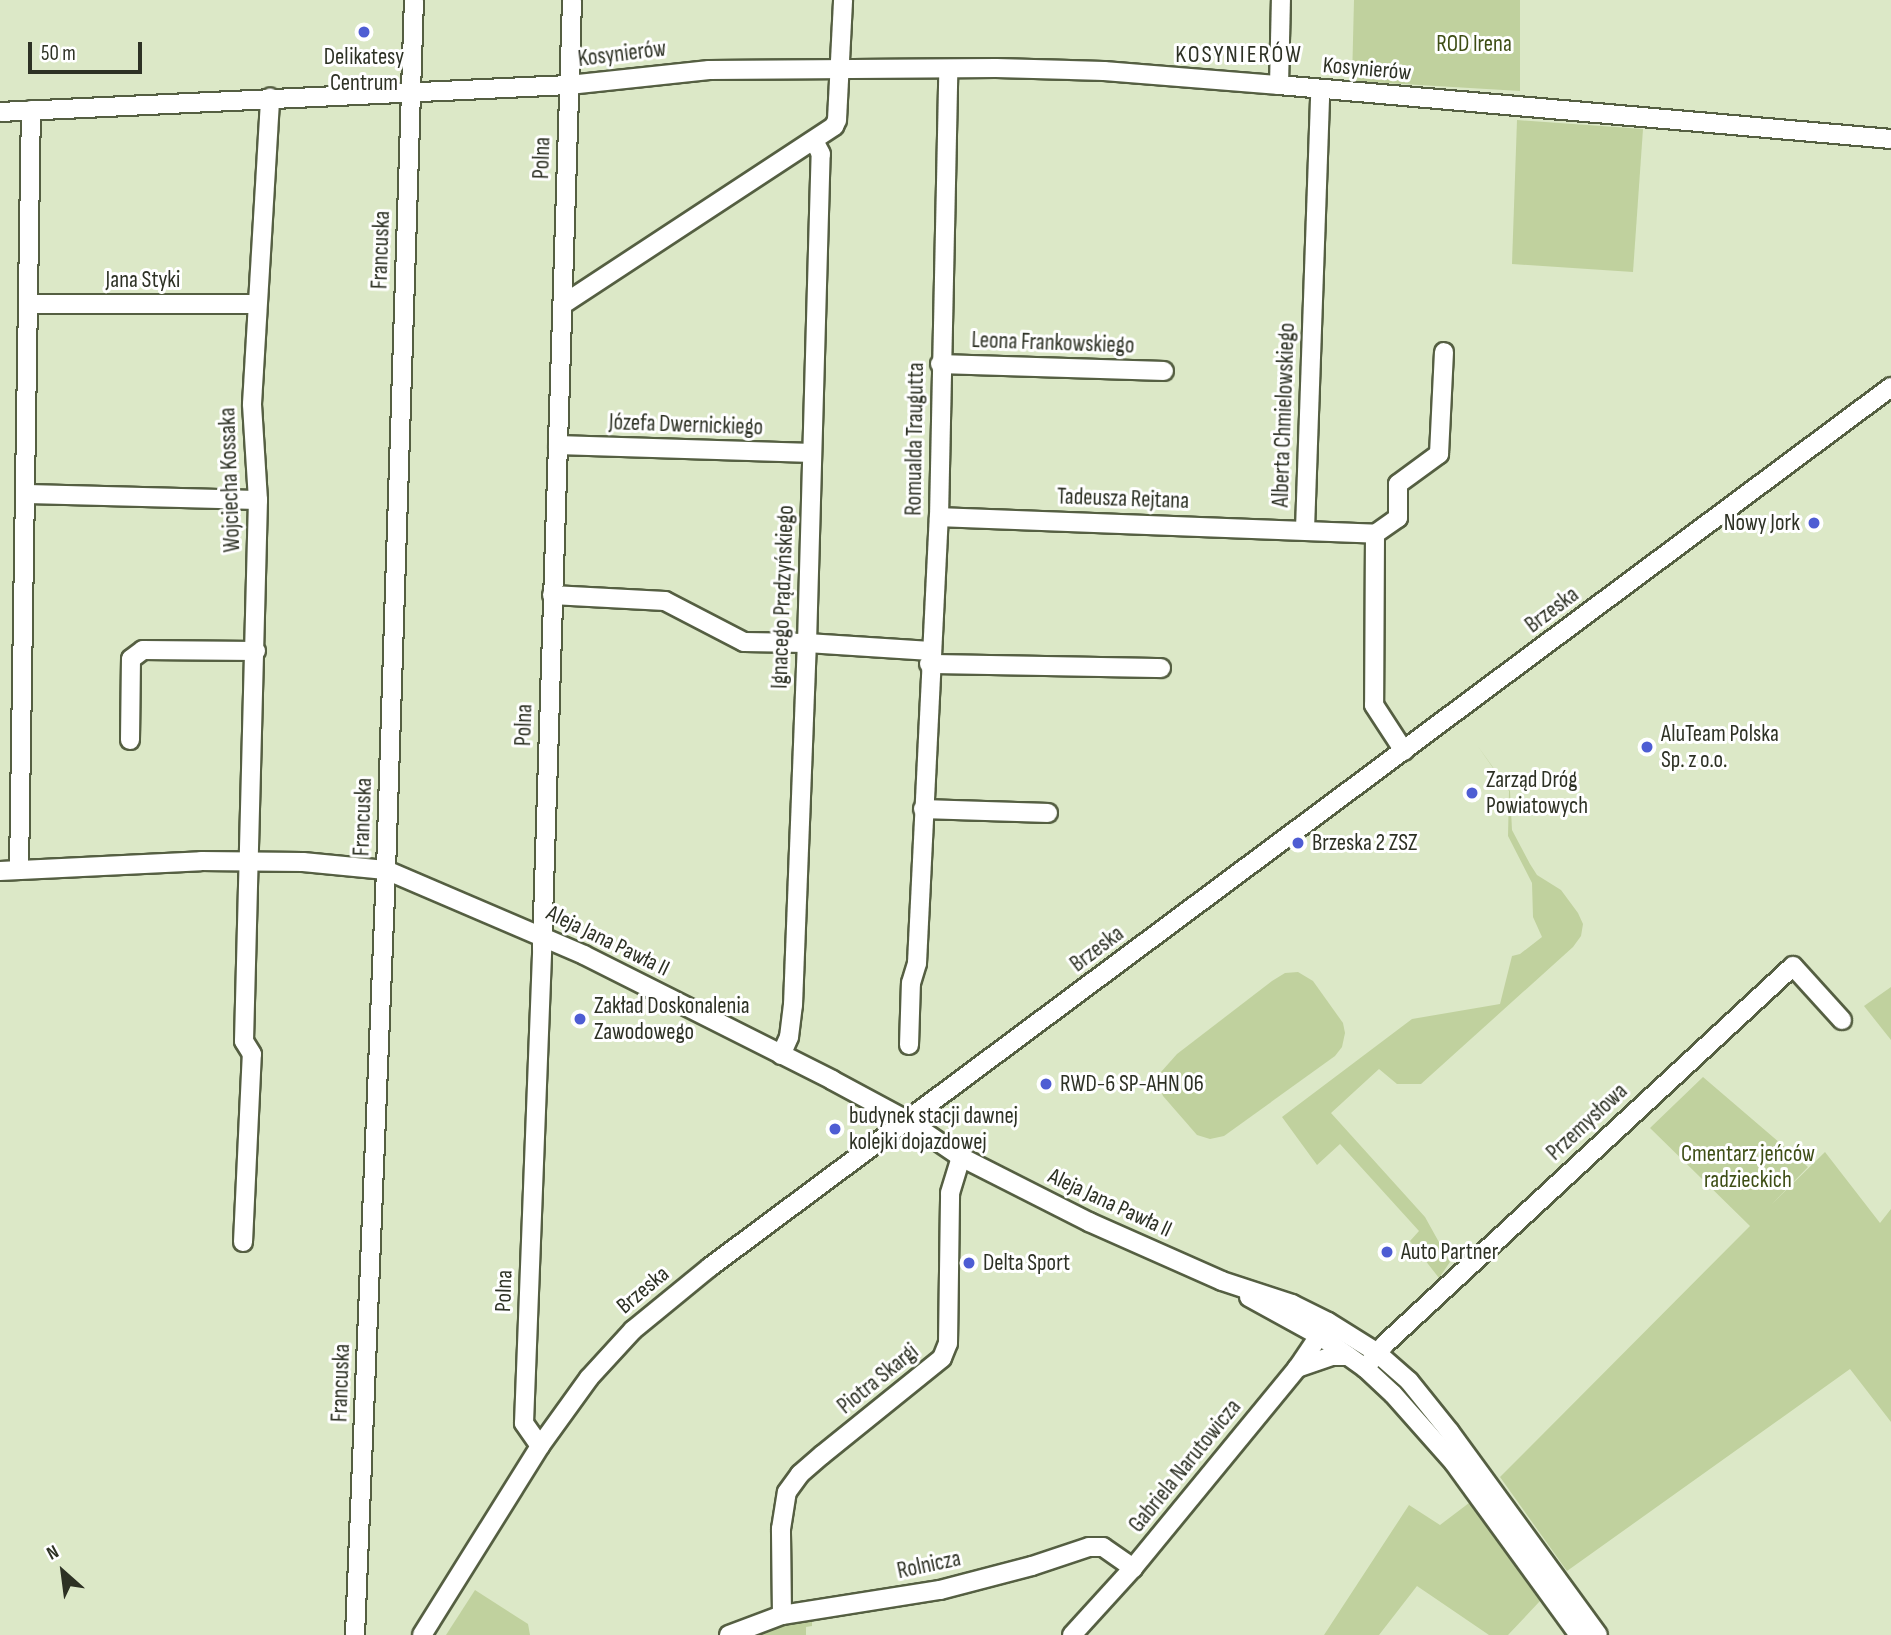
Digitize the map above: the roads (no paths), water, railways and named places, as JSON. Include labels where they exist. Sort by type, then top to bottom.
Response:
[{"type":"street","name":"Francuska","points":[[355,1635],[386,870],[414,0]]},
{"type":"street","name":"Polna","points":[[540,1446],[524,1423],[572,0]]},
{"type":"street","points":[[562,305],[814,141],[837,120],[843,0]]},
{"type":"street","points":[[1279,85],[1281,0]]},
{"type":"street","name":"Kosynierów","points":[[0,112],[569,85],[697,71],[839,68],[1104,71],[1891,139]]},
{"type":"street","name":"Romualda Traugutta","points":[[909,1045],[911,983],[917,963],[939,517],[948,69]]},
{"type":"street","name":"Alberta Chmielowskiego","points":[[1320,89],[1305,529],[1375,534]]},
{"type":"street","name":"Wojciecha Kossaka","points":[[251,861],[258,500],[252,404],[270,98]]},
{"type":"street","points":[[19,870],[31,110]]},
{"type":"street","name":"Ignacego Prądzyńskiego","points":[[780,1055],[789,1037],[793,1005],[807,643],[821,155],[814,141]]},
{"type":"street","name":"Jana Styki","points":[[29,304],[256,304]]},
{"type":"street","points":[[1404,751],[1378,715],[1373,697],[1378,554],[1375,534],[1398,518],[1398,484],[1439,454],[1444,352]]},
{"type":"street","name":"Leona Frankowskiego","points":[[940,364],[1164,371]]},
{"type":"street","name":"Brzeska","points":[[422,1635],[540,1446],[589,1378],[633,1329],[710,1267],[1891,387]]},
{"type":"street","name":"Józefa Dwernickiego","points":[[558,446],[812,453]]},
{"type":"street","points":[[27,494],[258,500]]},
{"type":"street","name":"Tadeusza Rejtana","points":[[939,517],[1305,529]]},
{"type":"street","points":[[552,595],[666,601],[744,642],[807,643],[930,658],[1161,668]]},
{"type":"street","points":[[130,740],[131,659],[143,650],[256,651]]},
{"type":"street","points":[[923,809],[1048,813]]},
{"type":"street","points":[[243,1242],[252,1054],[244,1041],[251,861]]},
{"type":"street","name":"Aleja Jana Pawła II","points":[[0,871],[251,861],[386,870],[541,935],[908,1121],[961,1157],[1089,1222],[1376,1352],[1409,1381],[1450,1432],[1554,1589],[1579,1635]]},
{"type":"street","name":"Przemysłowa","points":[[1365,1368],[1376,1352],[1793,966],[1842,1020]]},
{"type":"street","name":"Piotra Skargi","points":[[782,1615],[781,1529],[788,1492],[800,1474],[943,1358],[948,1343],[950,1194],[961,1157]]},
{"type":"street","name":"Aleja Jana Pawła II","points":[[1324,1329],[1348,1356],[1393,1394],[1454,1463],[1554,1589],[1598,1635]]},
{"type":"street","name":"Gabriela Narutowicza","points":[[1072,1635],[1133,1568],[1297,1368],[1324,1329]]},
{"type":"street","points":[[1297,1368],[1332,1356],[1348,1356]]},
{"type":"street","name":"Rolnicza","points":[[729,1635],[782,1615],[940,1590],[1032,1566],[1089,1547],[1103,1547],[1133,1568]]},
{"type":"place","name":"Delikatesy Centrum","points":[[364,32]]},
{"type":"place","name":"Nowy Jork","points":[[1814,523]]},
{"type":"place","name":"AluTeam Polska Sp. z o.o.","points":[[1647,747]]},
{"type":"place","name":"Zarząd Dróg Powiatowych","points":[[1472,793]]},
{"type":"place","name":"Brzeska 2 ZSZ","points":[[1298,843]]},
{"type":"place","name":"Zakład Doskonalenia Zawodowego","points":[[580,1019]]},
{"type":"place","name":"RWD-6 SP-AHN 06","points":[[1046,1084]]},
{"type":"place","name":"budynek stacji dawnej kolejki dojazdowej","points":[[835,1129]]},
{"type":"place","name":"Auto Partner","points":[[1387,1252]]},
{"type":"place","name":"Delta Sport","points":[[969,1263]]},
{"type":"district","name":"KOSYNIERÓW","points":[[1239,55]]},
{"type":"park label","name":"ROD Irena","points":[[1474,44]]},
{"type":"park label","name":"Cmentarz jeńców radzieckich","points":[[1748,1167]]}]
